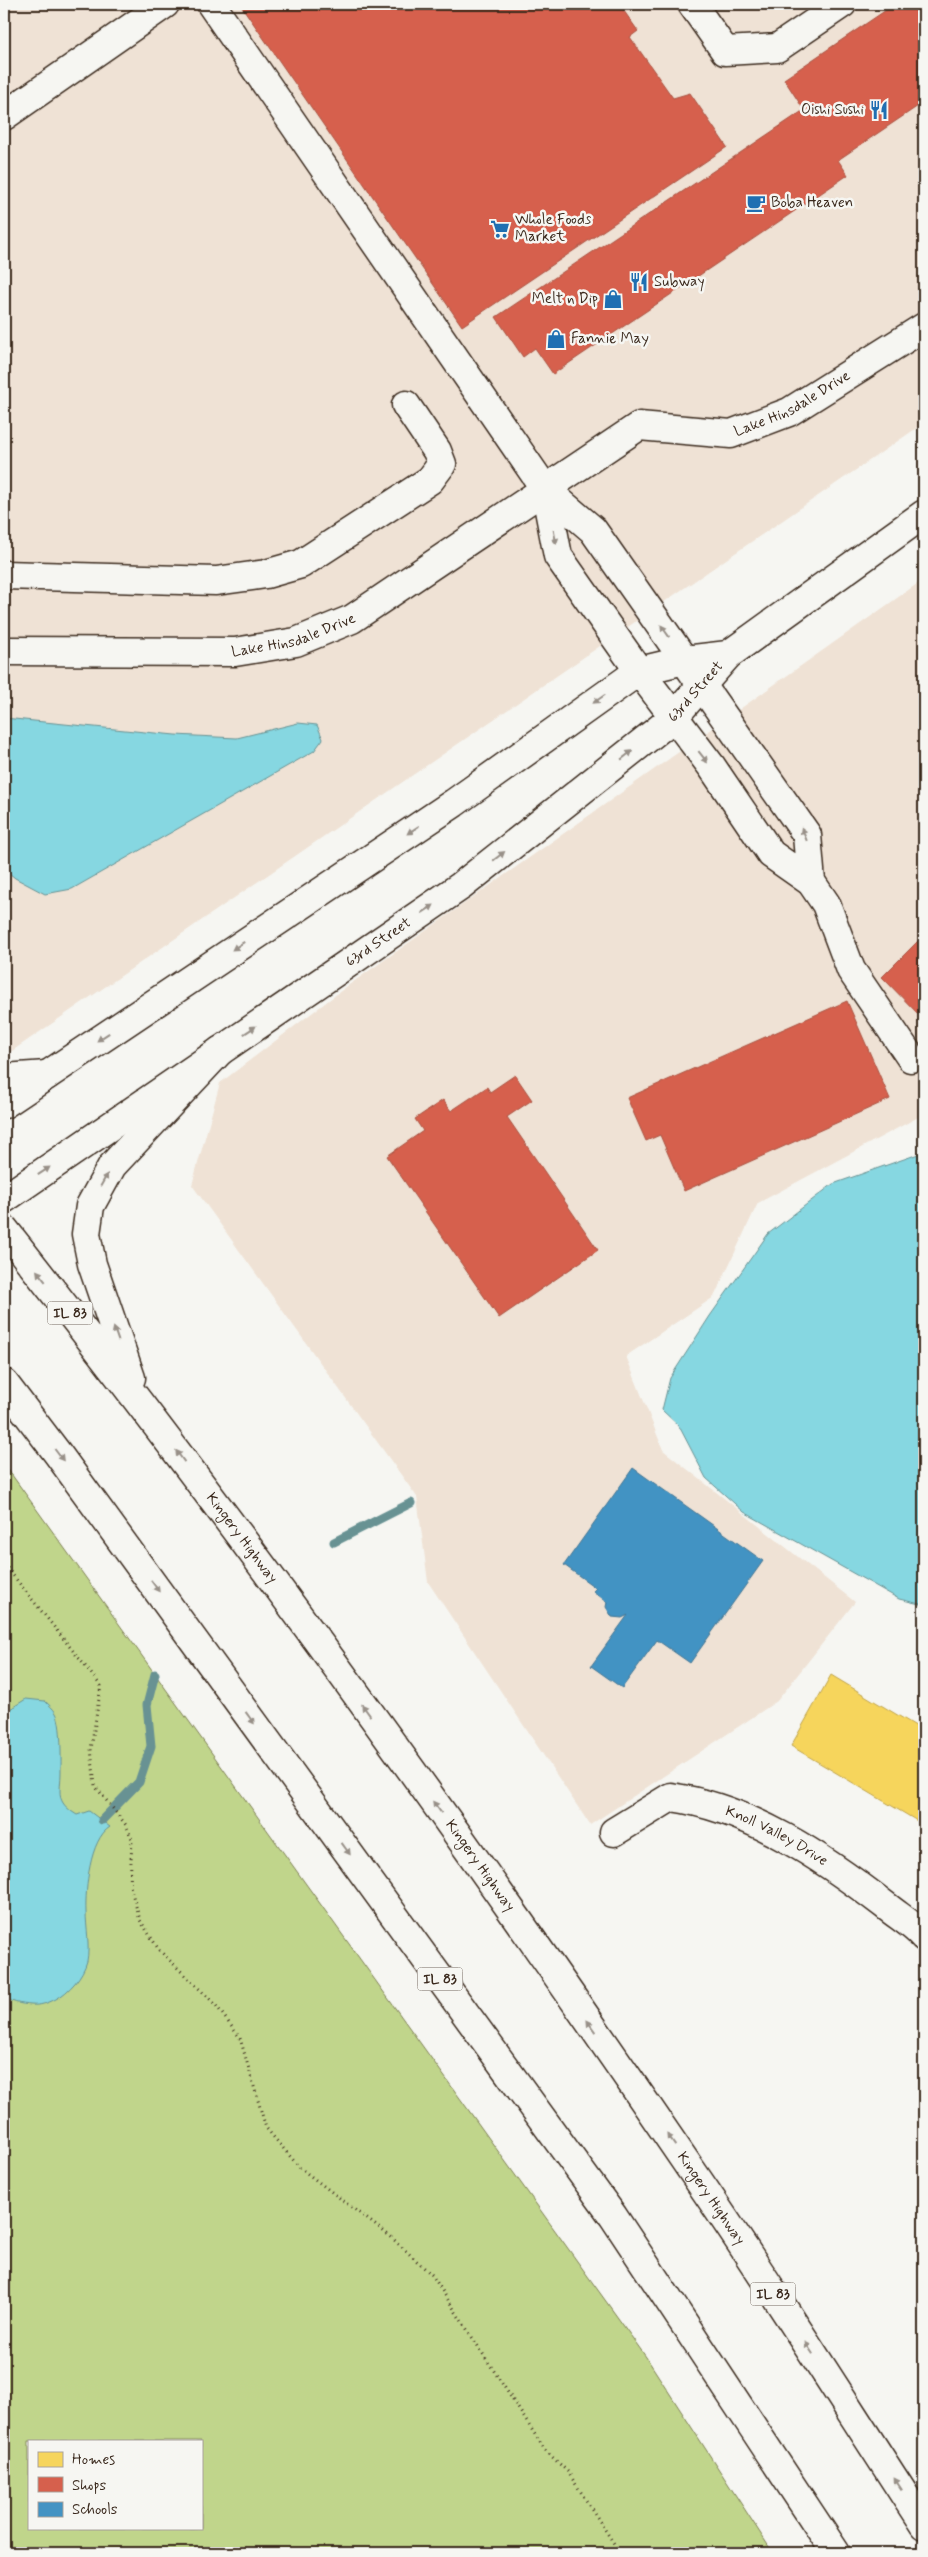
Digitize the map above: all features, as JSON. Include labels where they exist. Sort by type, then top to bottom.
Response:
[{"type":"main road","points":[[4,116],[165,4]]},
{"type":"main road","points":[[210,4],[545,489],[593,530],[704,685],[807,835],[811,882]]},
{"type":"main road","points":[[692,4],[725,51],[777,48],[842,4]]},
{"type":"main road","name":"Lake Hinsdale Drive","points":[[4,651],[235,652],[296,642],[352,619],[639,426],[731,434],[790,412],[924,327]]},
{"type":"main road","points":[[4,575],[216,581],[266,574],[301,564],[430,480],[442,464],[437,451],[406,404]]},
{"type":"main road","points":[[545,489],[558,556],[673,718],[712,767],[771,854],[811,882],[826,904],[851,970],[911,1058]]},
{"type":"main road","name":"63rd Street","points":[[4,1199],[461,886],[673,718],[704,685],[728,655],[924,514]]},
{"type":"main road","name":"63rd Street","points":[[4,1104],[446,808],[639,671],[685,660],[728,655]]},
{"type":"main road","points":[[137,1396],[92,1264],[86,1234],[90,1206],[112,1166],[220,1051]]},
{"type":"main road","points":[[4,1078],[47,1075]]},
{"type":"main road","name":"Kingery Highway","points":[[4,1229],[137,1396],[486,1875],[694,2173],[924,2525]]},
{"type":"main road","name":"IL 83","points":[[4,1383],[607,2208],[836,2553]]},
{"type":"main road","points":[[4,1399],[29,1416]]},
{"type":"main road","name":"Knoll Valley Drive","points":[[614,1832],[671,1797],[700,1801],[781,1835],[862,1887],[924,1937]]},
{"type":"path","points":[[4,1564],[100,1686],[90,1749],[95,1786],[126,1825],[132,1839],[130,1886],[140,1920],[159,1950],[215,2004],[240,2038],[266,2128],[300,2168],[391,2238],[432,2275],[545,2450],[568,2472],[620,2553]]},
{"type":"shaded area","points":[[4,4],[924,4],[924,423],[12,1051],[4,1053]]},
{"type":"shaded area","points":[[924,579],[924,1114],[758,1203],[714,1297],[626,1356],[663,1450],[855,1602],[777,1701],[590,1825],[428,1582],[417,1497],[192,1185],[220,1083],[346,987]]},
{"type":"green space","points":[[4,1464],[646,2357],[773,2553],[4,2553]]},
{"type":"water","points":[[4,718],[175,735],[237,738],[298,723],[317,725],[323,739],[314,751],[72,889],[45,894],[15,878],[4,869]]},
{"type":"water","points":[[924,1152],[924,1605],[899,1599],[744,1512],[706,1478],[679,1426],[662,1410],[670,1378],[710,1316],[768,1234],[833,1184]]},
{"type":"water","points":[[26,1699],[45,1701],[55,1711],[58,1718],[61,1741],[60,1796],[62,1801],[77,1815],[89,1811],[110,1827],[103,1833],[98,1842],[90,1865],[86,1902],[88,1949],[85,1967],[75,1983],[61,1996],[41,2005],[12,2001],[4,1994],[4,1718],[10,1709]]},
{"type":"building: Homes","points":[[831,1675],[924,1731],[924,1825],[791,1746]]},
{"type":"building: Shops","name":"Whole Foods Market","points":[[240,4],[619,4],[638,31],[630,37],[673,98],[690,93],[727,147],[462,326]]},
{"type":"building: Shops","points":[[895,4],[924,4],[924,102],[838,160],[848,175],[553,374],[535,348],[523,357],[496,317],[804,110],[784,79]]},
{"type":"building: Shops","points":[[924,935],[924,1020],[882,977]]},
{"type":"building: Shops","points":[[847,1001],[890,1099],[684,1191],[660,1135],[646,1141],[627,1098]]},
{"type":"building: Shops","points":[[515,1075],[532,1100],[507,1117],[598,1250],[499,1318],[387,1156],[423,1131],[415,1119],[443,1100],[451,1111],[487,1087],[490,1092]]},
{"type":"building: Schools","points":[[633,1468],[763,1561],[690,1663],[657,1640],[622,1688],[591,1666],[628,1615],[622,1618],[612,1617],[606,1607],[607,1602],[593,1591],[596,1588],[564,1565]]},
{"type":"waterway","points":[[334,1542],[411,1503]]},
{"type":"waterway","points":[[102,1820],[139,1782],[151,1746],[147,1705],[155,1674]]},
{"type":"place","name":"Oishi Sushi","points":[[879,110]]},
{"type":"place","name":"Boba Heaven","points":[[756,203]]},
{"type":"place","name":"Whole Foods Market","points":[[500,229]]},
{"type":"place","name":"Subway","points":[[639,282]]},
{"type":"place","name":"Melt n Dip","points":[[613,299]]},
{"type":"place","name":"Fannie May","points":[[556,339]]}]
